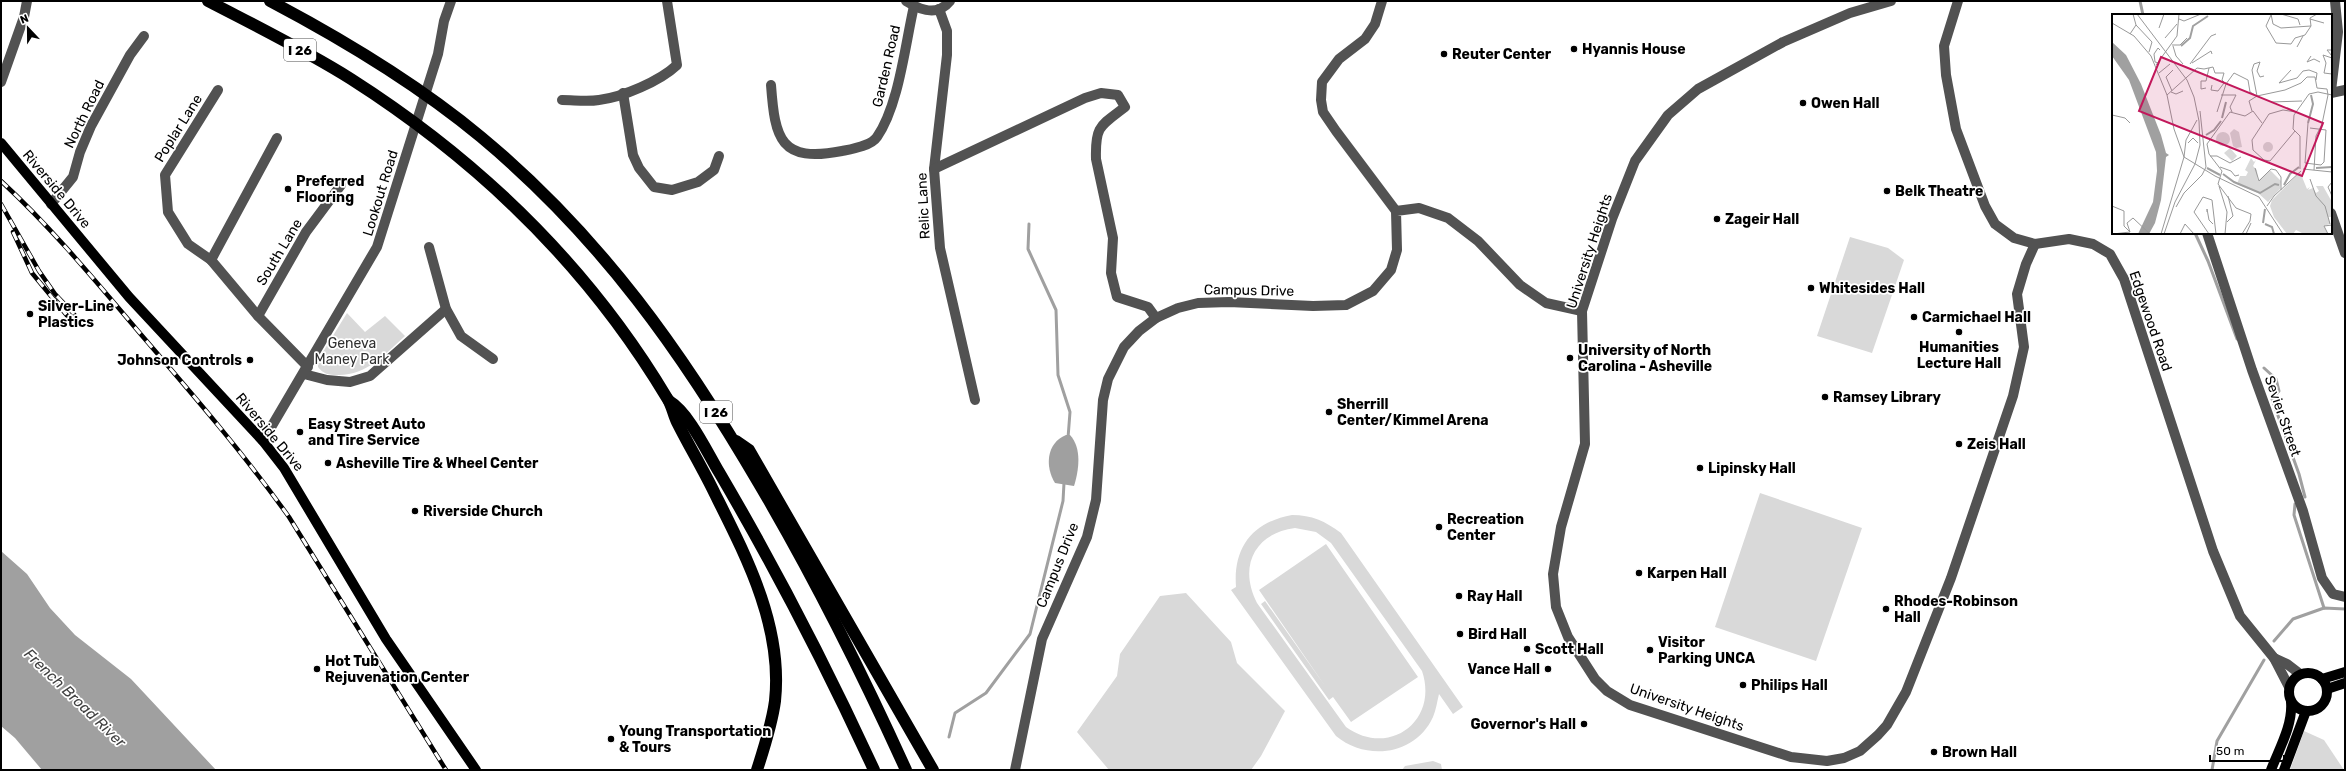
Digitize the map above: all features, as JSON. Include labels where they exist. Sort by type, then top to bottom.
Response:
[{"type":"highway","name":"I 26","points":[[208,1],[314,57],[388,104],[444,144],[492,185],[553,245],[585,280],[623,329],[670,401],[678,406],[687,419],[768,556],[816,647],[874,770]]},
{"type":"highway","name":"I 26","points":[[270,1],[327,32],[398,76],[448,111],[525,176],[574,225],[608,262],[668,339],[733,438],[842,634],[906,770]]},
{"type":"highway","points":[[670,401],[675,419],[700,462],[741,547],[758,587],[770,628],[775,664],[775,703],[757,770]]},
{"type":"highway","points":[[733,438],[749,450],[933,770]]},
{"type":"main road","name":"Riverside Drive","points":[[1,143],[128,297],[263,441],[295,484],[346,576],[386,639],[476,770]]},
{"type":"main road","points":[[2322,679],[2345,672]]},
{"type":"main road","points":[[2272,770],[2289,725],[2292,711],[2288,687],[2294,678],[2300,674],[2309,673],[2322,679],[2327,689],[2326,697],[2322,705],[2315,710],[2306,711],[2299,709],[2291,702]]},
{"type":"main road","points":[[2327,689],[2345,683]]},
{"type":"main road","points":[[2284,770],[2306,711]]},
{"type":"street","points":[[2,80],[27,1]]},
{"type":"street","name":"Lookout Road","points":[[263,441],[306,371],[378,247],[438,54],[444,21],[451,1]]},
{"type":"street","points":[[562,100],[599,100],[623,94],[664,76],[677,65],[667,1]]},
{"type":"street","points":[[910,4],[921,10],[939,9],[950,1]]},
{"type":"street","points":[[1382,1],[1375,24],[1365,40],[1339,59],[1322,82],[1321,100],[1323,112],[1396,211],[1419,208],[1448,218],[1483,246],[1520,285],[1546,303],[1582,311]]},
{"type":"street","name":"University Heights","points":[[1891,1],[1850,13],[1783,42],[1698,89],[1668,115],[1635,161],[1612,219],[1582,311],[1585,444],[1561,527],[1553,574],[1556,607],[1568,637],[1595,678],[1607,691],[1630,705],[1788,756],[1827,761],[1844,758],[1860,751],[1878,735],[1906,692],[1951,578],[2013,396],[2024,347],[2017,294],[2026,264],[2035,244]]},
{"type":"street","points":[[2332,72],[2335,1]]},
{"type":"street","name":"Edgewood Road","points":[[1955,2],[1944,46],[1946,75],[1956,129],[1985,206],[1995,224],[2014,238],[2035,244],[2068,239],[2093,244],[2110,254],[2124,279],[2213,551],[2240,616],[2274,658],[2288,687]]},
{"type":"street","name":"Garden Road","points":[[771,85],[775,127],[782,140],[793,150],[806,154],[829,153],[856,148],[876,139],[890,115],[910,4]]},
{"type":"street","name":"Relic Lane","points":[[939,9],[947,31],[947,55],[934,169],[940,248],[975,400]]},
{"type":"street","name":"North Road","points":[[51,204],[73,177],[80,152],[91,126],[130,55],[144,36]]},
{"type":"street","name":"Poplar Lane","points":[[218,90],[165,175],[168,212],[188,244],[210,260],[306,371]]},
{"type":"street","points":[[2332,92],[2345,90]]},
{"type":"street","points":[[934,169],[1085,98],[1101,93],[1118,95],[1126,107],[1108,119],[1097,131],[1096,146],[1096,159],[1113,238],[1111,273],[1117,298],[1148,307],[1156,318]]},
{"type":"street","points":[[623,94],[633,155],[639,168],[654,187],[672,190],[698,182],[714,170],[719,156]]},
{"type":"street","points":[[210,260],[277,138]]},
{"type":"street","name":"South Lane","points":[[258,316],[306,232],[341,185]]},
{"type":"street","name":"Campus Drive","points":[[1015,770],[1042,639],[1087,536],[1096,500],[1103,400],[1108,379],[1124,347],[1139,331],[1156,318],[1178,308],[1198,303],[1229,302],[1313,306],[1346,305],[1372,291],[1391,270],[1397,250],[1396,211]]},
{"type":"street","points":[[2332,216],[2345,253]]},
{"type":"street","name":"Sevier Street","points":[[2207,234],[2255,378],[2303,511],[2322,578],[2333,594],[2345,597]]},
{"type":"street","points":[[429,247],[446,309],[461,336],[493,360]]},
{"type":"street","points":[[306,371],[327,380],[350,382],[370,376],[446,309]]},
{"type":"street","name":"Edgewood Road","points":[[2274,658],[2287,664],[2300,674]]},
{"type":"green space","points":[[1850,237],[1888,248],[1904,260],[1872,353],[1817,336]]},
{"type":"green space","name":"Geneva Maney Park","points":[[347,313],[365,332],[385,316],[405,336],[382,357],[366,368],[347,374],[326,374],[318,367],[318,360]]},
{"type":"green space","points":[[1760,493],[1862,528],[1816,661],[1715,627]]},
{"type":"green space","points":[[1292,515],[1306,516],[1324,522],[1341,533],[1463,707],[1453,714],[1439,694],[1433,717],[1425,730],[1414,740],[1402,747],[1389,750],[1375,751],[1361,749],[1348,744],[1336,736],[1231,590],[1236,587],[1238,560],[1242,548],[1256,530],[1278,518]],"holes":[[[1295,528],[1316,532],[1331,543],[1422,671],[1425,689],[1423,705],[1417,719],[1406,729],[1393,736],[1378,738],[1362,736],[1346,727],[1257,603],[1249,576],[1250,564],[1260,544],[1281,531]]]},
{"type":"green space","points":[[1326,544],[1418,677],[1351,722],[1333,697],[1329,700],[1261,604],[1265,601],[1325,686],[1259,590]]},
{"type":"green space","points":[[1186,593],[1231,642],[1237,663],[1285,711],[1261,756],[1251,770],[1109,770],[1077,732],[1117,676],[1120,654],[1160,596]]},
{"type":"green space","points":[[2304,731],[2324,740],[2344,770],[2290,770]]},
{"type":"green space","points":[[1433,761],[1441,764],[1442,770],[1402,770],[1405,766]]},
{"type":"water","points":[[1066,435],[1070,435],[1074,440],[1078,453],[1078,466],[1074,486],[1055,483],[1050,470],[1049,456],[1051,449],[1059,439]]},
{"type":"water","name":"French Broad River","points":[[1,551],[27,574],[50,608],[75,635],[131,679],[216,770],[42,770],[15,738],[1,726]]},
{"type":"waterway","points":[[2140,1],[2143,14]]},
{"type":"waterway","points":[[1029,224],[1028,249],[1056,310],[1058,375],[1070,412],[1068,438]]},
{"type":"waterway","points":[[2195,234],[2208,261],[2237,339]]},
{"type":"waterway","points":[[2264,368],[2276,379],[2279,391],[2272,399],[2299,474],[2305,497]]},
{"type":"waterway","points":[[949,737],[955,713],[986,693],[1030,634],[1063,501],[1064,483]]},
{"type":"waterway","points":[[2295,504],[2294,515],[2324,608]]},
{"type":"waterway","points":[[2274,641],[2293,619],[2324,608],[2345,609]]},
{"type":"waterway","points":[[2212,770],[2217,741],[2264,660]]},
{"type":"railway","points":[[1,181],[39,218],[92,277],[218,426],[272,494],[289,517],[446,770]]},
{"type":"railway","points":[[1,204],[39,271],[55,294],[74,314]]},
{"type":"railway","points":[[13,232],[32,273],[69,318]]},
{"type":"place","name":"Hyannis House","points":[[1574,49]]},
{"type":"place","name":"Reuter Center","points":[[1444,54]]},
{"type":"place","name":"Owen Hall","points":[[1803,103]]},
{"type":"place","name":"Preferred Flooring","points":[[288,189]]},
{"type":"place","name":"Belk Theatre","points":[[1887,191]]},
{"type":"place","name":"Zageir Hall","points":[[1717,219]]},
{"type":"place","name":"Whitesides Hall","points":[[1811,288]]},
{"type":"place","name":"Silver-Line Plastics","points":[[30,314]]},
{"type":"place","name":"Carmichael Hall","points":[[1914,317]]},
{"type":"place","name":"Humanities Lecture Hall","points":[[1959,332]]},
{"type":"place","name":"University of North Carolina - Asheville","points":[[1570,358]]},
{"type":"place","name":"Johnson Controls","points":[[250,360]]},
{"type":"place","name":"Ramsey Library","points":[[1825,397]]},
{"type":"place","name":"Sherrill Center/Kimmel Arena","points":[[1329,412]]},
{"type":"place","name":"Easy Street Auto and Tire Service","points":[[300,432]]},
{"type":"place","name":"Zeis Hall","points":[[1959,444]]},
{"type":"place","name":"Asheville Tire & Wheel Center","points":[[328,463]]},
{"type":"place","name":"Lipinsky Hall","points":[[1700,468]]},
{"type":"place","name":"Riverside Church","points":[[415,511]]},
{"type":"place","name":"Recreation Center","points":[[1439,527]]},
{"type":"place","name":"Karpen Hall","points":[[1639,573]]},
{"type":"place","name":"Ray Hall","points":[[1459,596]]},
{"type":"place","name":"Rhodes-Robinson Hall","points":[[1886,609]]},
{"type":"place","name":"Bird Hall","points":[[1460,634]]},
{"type":"place","name":"Scott Hall","points":[[1527,649]]},
{"type":"place","name":"Visitor Parking UNCA","points":[[1650,650]]},
{"type":"place","name":"Hot Tub Rejuvenation Center","points":[[317,669]]},
{"type":"place","name":"Vance Hall","points":[[1548,669]]},
{"type":"place","name":"Philips Hall","points":[[1743,685]]},
{"type":"place","name":"Governor's Hall","points":[[1584,724]]},
{"type":"place","name":"Young Transportation & Tours","points":[[611,739]]},
{"type":"place","name":"Brown Hall","points":[[1934,752]]}]
